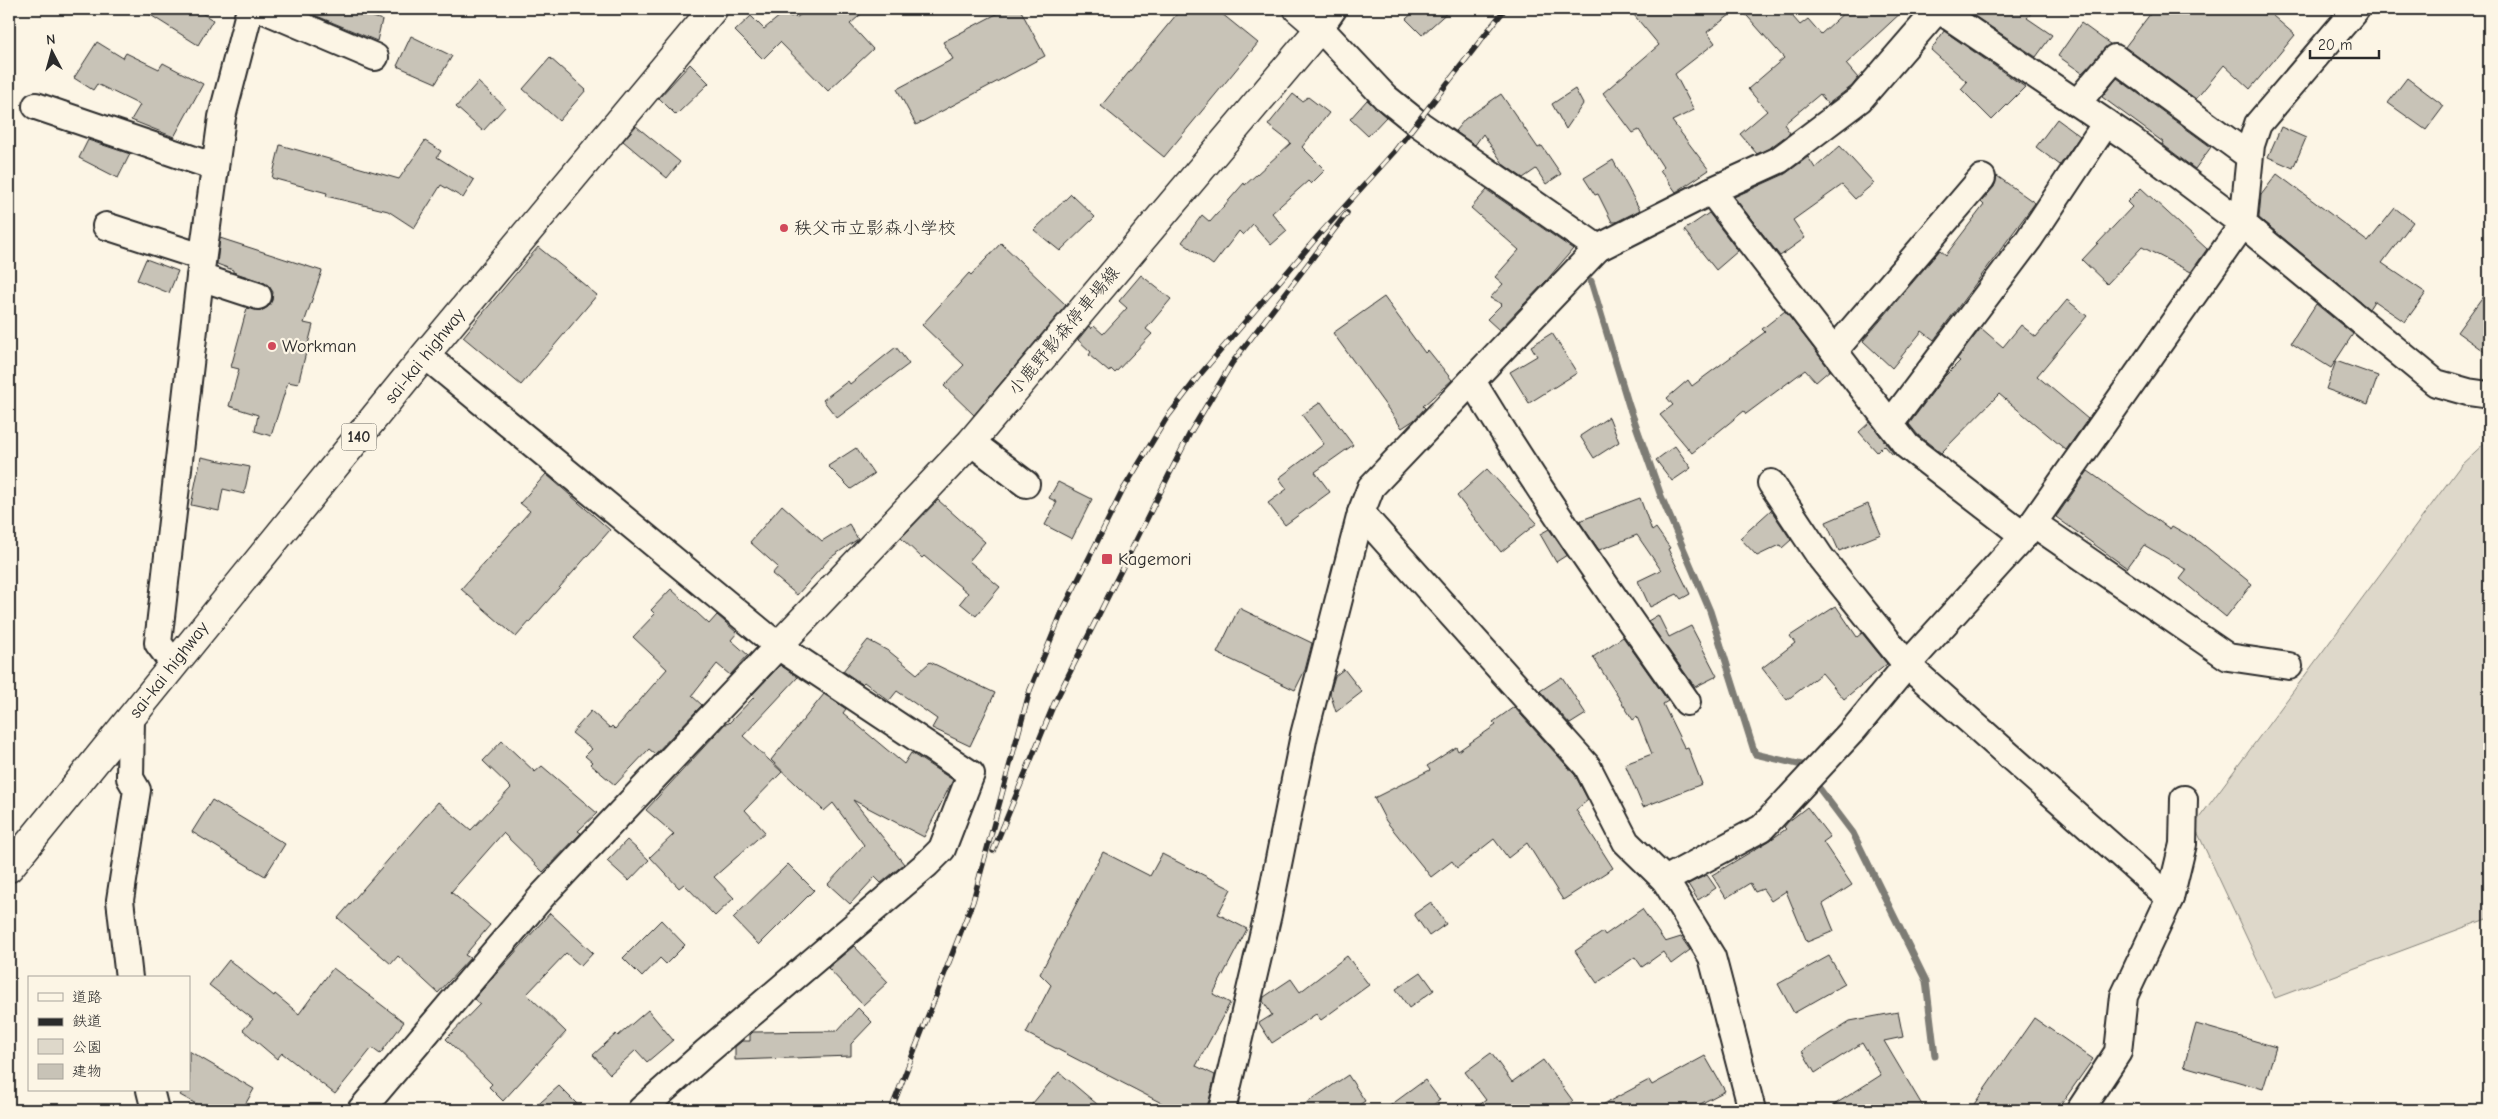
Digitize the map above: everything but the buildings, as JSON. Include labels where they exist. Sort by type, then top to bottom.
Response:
[{"type":"main road","name":"sai-kai highway","points":[[9,868],[131,718],[173,663],[425,355],[713,9]]},
{"type":"main road","points":[[1298,9],[1326,18]]},
{"type":"main road","name":"小鹿野影森停車場線","points":[[778,646],[972,442],[1326,18]]},
{"type":"street","points":[[1222,1110],[1268,914],[1304,735],[1361,513],[1371,487],[1598,248],[1711,191],[1779,160],[1860,99],[1938,9],[2106,123],[2243,224],[2436,383],[2468,392],[2489,395]]},
{"type":"street","points":[[1665,880],[1762,828],[1854,729],[1907,664],[2029,529],[2243,224],[2250,156],[2258,124],[2356,9]]},
{"type":"street","points":[[173,663],[158,643],[201,267],[215,167],[222,118],[247,11],[375,57]]},
{"type":"street","points":[[1326,18],[1386,97],[1416,122],[1598,248]]},
{"type":"street","points":[[2077,103],[2115,58],[2250,156]]},
{"type":"street","points":[[36,106],[215,167]]},
{"type":"street","points":[[1890,424],[2029,240],[2106,123]]},
{"type":"street","points":[[1834,351],[1982,178]]},
{"type":"street","points":[[1711,191],[1907,446],[2029,529],[2228,657],[2289,666]]},
{"type":"street","points":[[106,226],[201,267],[258,296]]},
{"type":"street","points":[[425,355],[778,646],[971,774],[942,849],[927,864],[641,1110]]},
{"type":"street","points":[[1472,381],[1522,464],[1687,702]]},
{"type":"street","points":[[972,442],[1026,484]]},
{"type":"street","points":[[1771,482],[1821,558],[1907,664],[2170,898]]},
{"type":"street","points":[[1361,513],[1587,766],[1626,842],[1665,880],[1712,957],[1752,1110]]},
{"type":"street","points":[[361,1110],[543,895],[778,646]]},
{"type":"street","points":[[129,976],[120,900],[137,790],[130,778],[131,718]]},
{"type":"street","points":[[2080,1110],[2118,1052],[2124,996],[2170,898],[2182,844],[2184,799]]},
{"type":"street","points":[[150,1092],[155,1110]]},
{"type":"green space","points":[[2489,439],[2489,918],[2275,998],[2194,825],[2461,465]]},
{"type":"waterway","points":[[1591,281],[1629,406],[1661,496],[1710,611],[1755,754],[1802,765],[1807,771]]},
{"type":"waterway","points":[[1813,780],[1853,833],[1926,981],[1935,1056]]},
{"type":"railway","points":[[891,1110],[973,901],[1030,690],[1062,612],[1123,490],[1166,419],[1198,377],[1318,236],[1394,152],[1505,9]]},
{"type":"railway","points":[[993,851],[1054,704],[1190,433],[1232,363],[1347,213]]},
{"type":"place","name":"秩父市立影森小学校","points":[[784,228]]},
{"type":"place","name":"Workman","points":[[272,346]]},
{"type":"place","name":"Kagemori","points":[[1107,559]]}]
